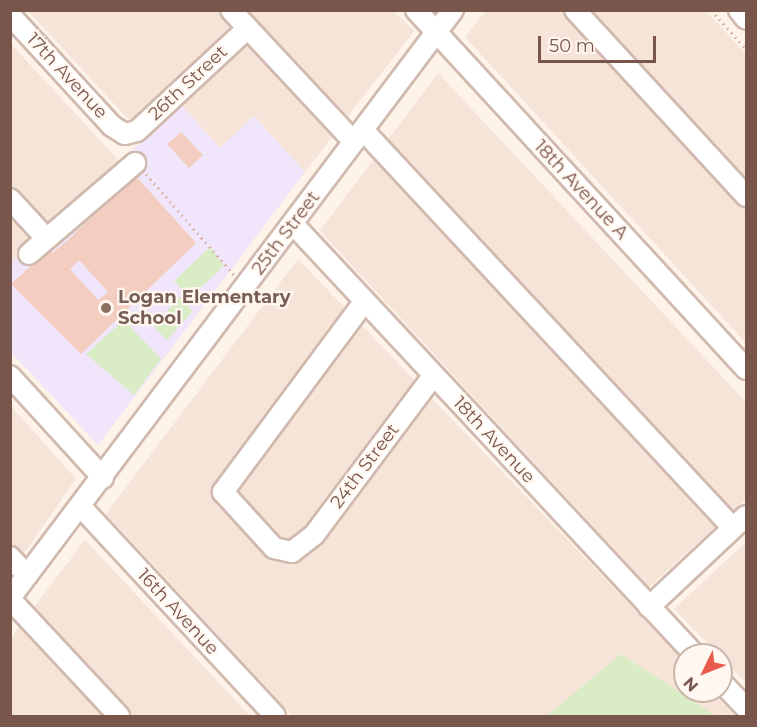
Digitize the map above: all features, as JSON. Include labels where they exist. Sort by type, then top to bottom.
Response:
[{"type":"street","points":[[231,10],[359,136],[740,522],[649,607]]},
{"type":"street","name":"18th Avenue A","points":[[416,10],[747,369]]},
{"type":"street","name":"25th Street","points":[[10,599],[104,478],[453,10]]},
{"type":"street","points":[[575,10],[747,196]]},
{"type":"street","points":[[739,10],[747,19]]},
{"type":"street","name":"17th Avenue","points":[[10,15],[112,126],[125,134]]},
{"type":"street","name":"26th Street","points":[[125,134],[137,130],[248,28]]},
{"type":"street","points":[[29,254],[135,163]]},
{"type":"street","points":[[10,199],[46,238]]},
{"type":"street","name":"18th Avenue","points":[[292,224],[684,643]]},
{"type":"street","name":"24th Street","points":[[364,302],[223,492],[274,548],[292,552],[314,535],[434,376]]},
{"type":"street","points":[[10,376],[104,478]]},
{"type":"street","name":"16th Avenue","points":[[81,507],[274,717]]},
{"type":"street","points":[[10,557],[27,575]]},
{"type":"street","points":[[10,599],[119,717]]},
{"type":"street","points":[[733,694],[747,708]]},
{"type":"path","points":[[711,10],[747,49]]},
{"type":"path","points":[[135,163],[246,287]]},
{"type":"shaded area","points":[[28,11],[216,11],[234,29],[131,122]]},
{"type":"shaded area","points":[[253,11],[394,11],[414,31],[305,172],[254,116],[221,149],[181,105],[258,30],[246,17]]},
{"type":"shaded area","points":[[486,11],[706,11],[746,54],[746,343],[465,37]]},
{"type":"shaded area","points":[[10,43],[122,164],[11,264],[10,264]]},
{"type":"shaded area","points":[[438,73],[746,402],[746,499],[649,587],[320,231]]},
{"type":"shaded area","name":"Logan Elementary School","points":[[181,105],[220,148],[254,116],[305,172],[98,445],[11,352],[10,264]]},
{"type":"shaded area","points":[[298,259],[673,650],[673,703],[723,703],[735,716],[293,716],[106,514]]},
{"type":"shaded area","points":[[11,406],[76,479],[11,572]]},
{"type":"shaded area","points":[[85,540],[250,716],[11,716],[10,639]]},
{"type":"shaded area","points":[[746,542],[746,683],[733,670],[733,643],[707,643],[674,609]]},
{"type":"green space","points":[[210,247],[224,266],[190,298],[174,281]]},
{"type":"green space","points":[[180,297],[193,311],[167,340],[153,326]]},
{"type":"green space","points":[[124,320],[161,359],[134,395],[86,354]]},
{"type":"green space","points":[[621,654],[673,688],[673,703],[696,703],[716,716],[548,715]]},
{"type":"building","points":[[181,132],[203,155],[189,168],[167,144]]},
{"type":"building","points":[[134,174],[196,243],[81,354],[11,284],[49,249],[52,253]],"holes":[[[79,260],[108,292],[98,300],[70,269]]]},
{"type":"place","name":"Logan Elementary School","points":[[106,308]]}]
